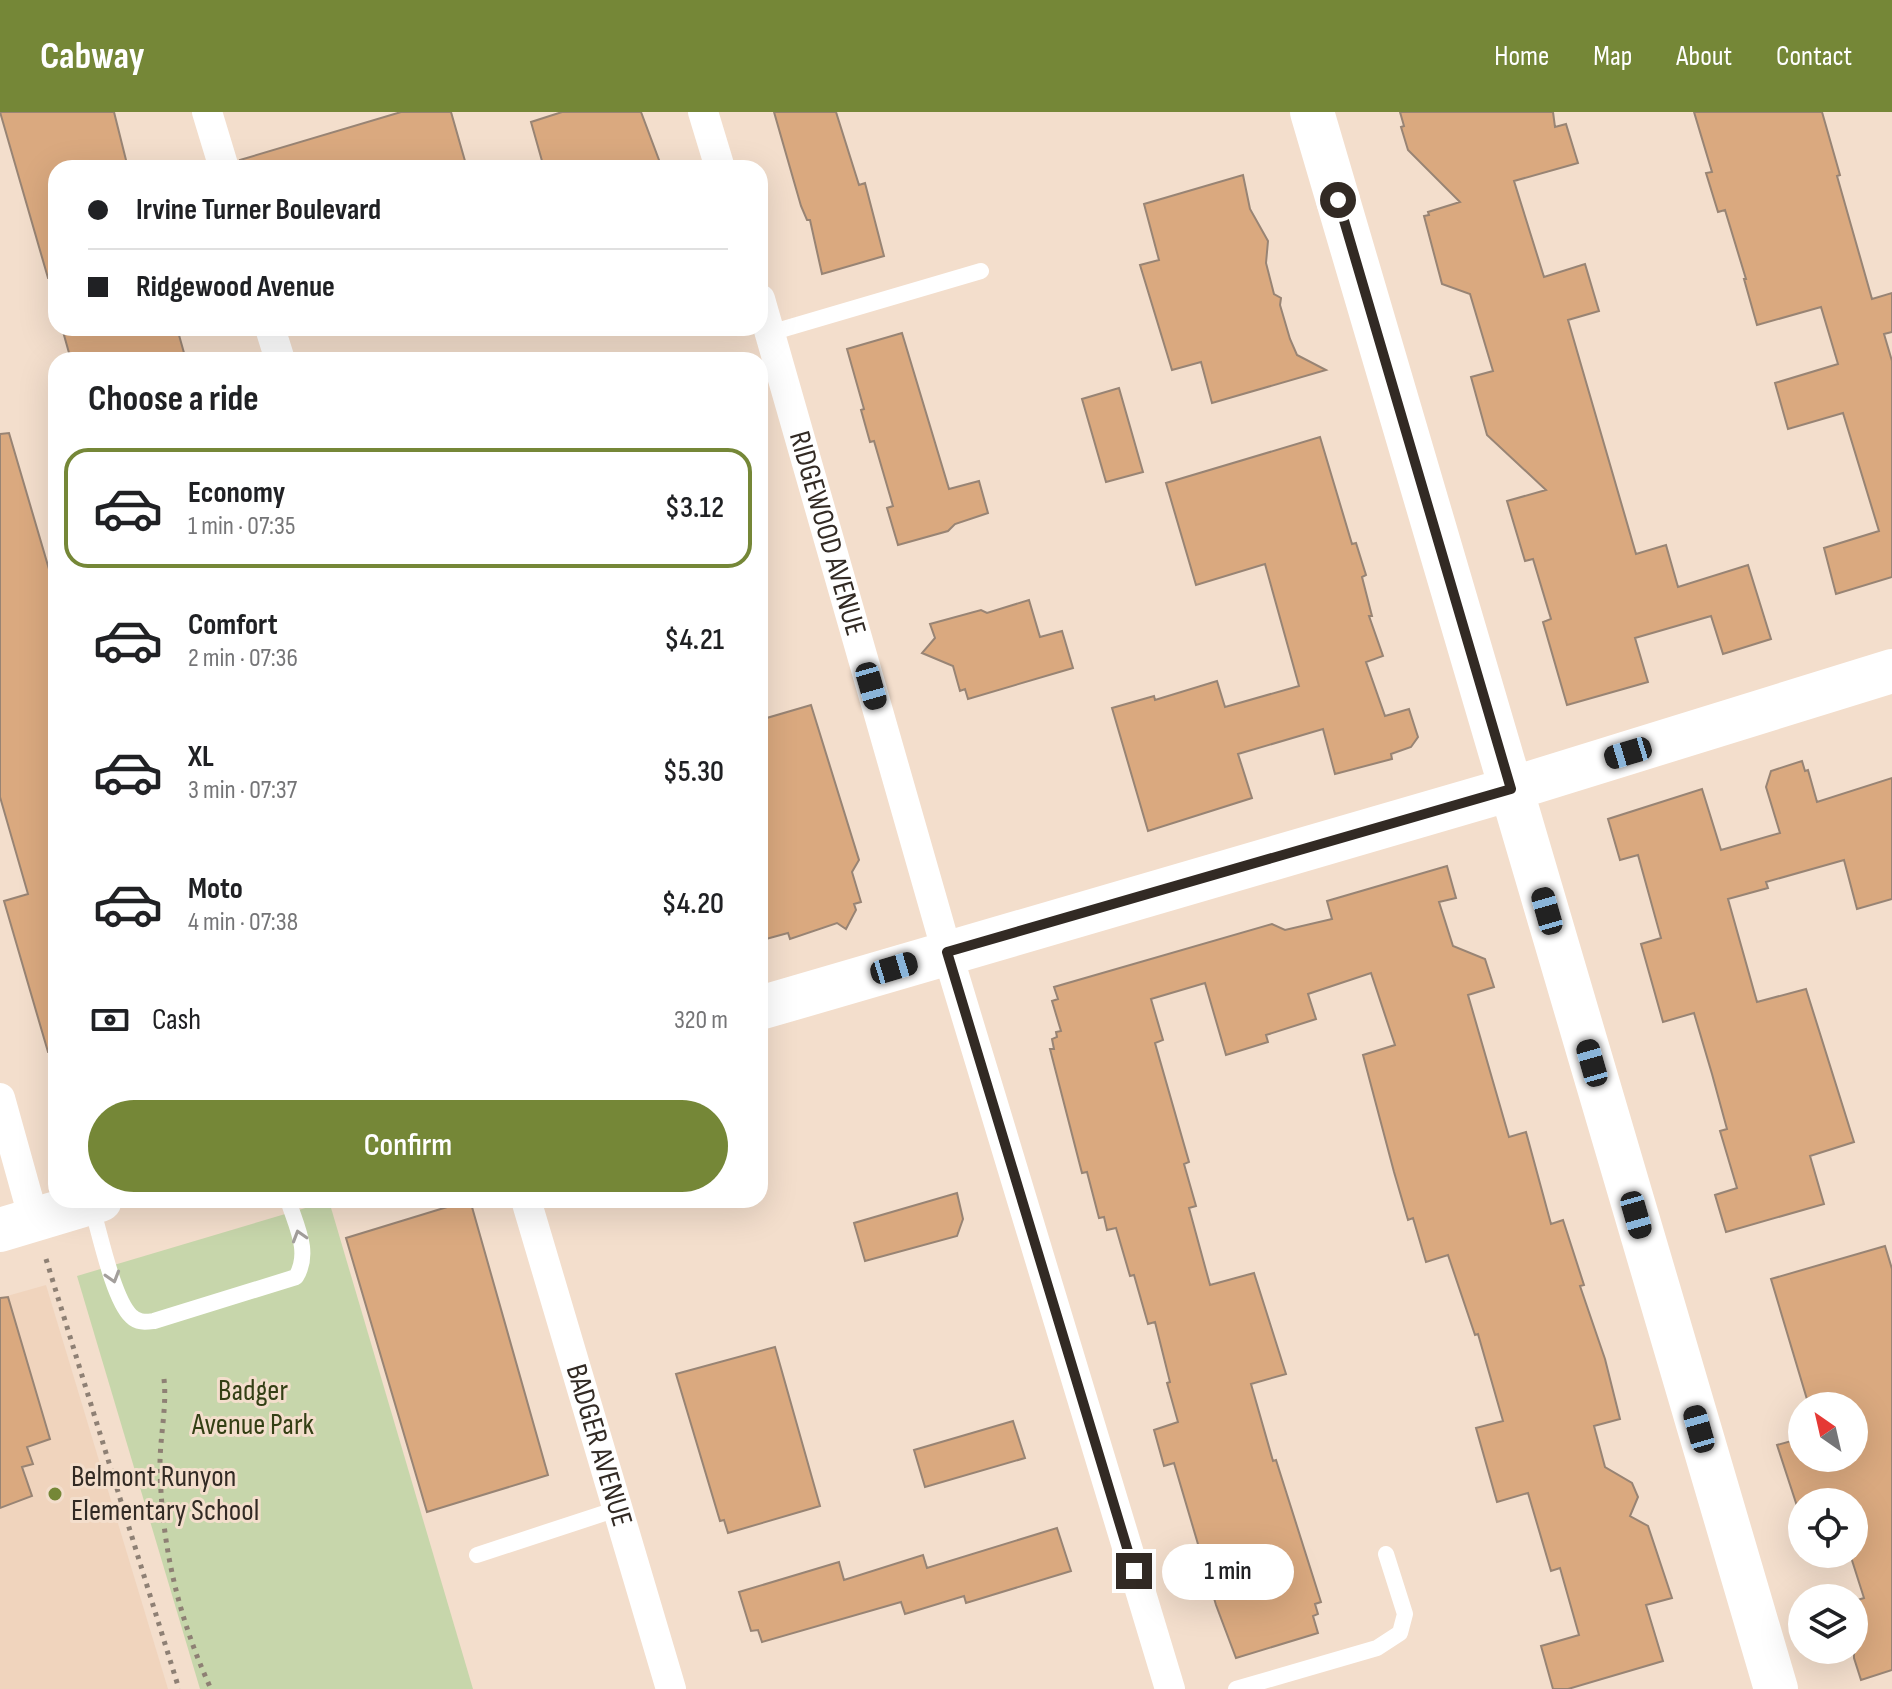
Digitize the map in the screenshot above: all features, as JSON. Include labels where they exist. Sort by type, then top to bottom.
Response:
[{"type":"street","points":[[207,112],[222,160]]},
{"type":"street","points":[[703,112],[718,160]]},
{"type":"street","points":[[1312,112],[1776,1689]]},
{"type":"street","name":"RIDGEWOOD AVENUE","points":[[768,326],[947,952],[1170,1689]]},
{"type":"street","points":[[768,1006],[1511,789],[1892,671]]},
{"type":"street","points":[[0,1098],[17,1225],[75,1208]]},
{"type":"street","name":"BADGER AVENUE","points":[[528,1208],[671,1689]]},
{"type":"lane","points":[[770,333],[981,271]]},
{"type":"lane","points":[[97,1208],[120,1300],[131,1316],[141,1322],[154,1321],[296,1277],[304,1251],[291,1208]]},
{"type":"lane","points":[[477,1555],[617,1509]]},
{"type":"lane","points":[[1236,1689],[1377,1648],[1400,1633],[1405,1614],[1386,1554]]},
{"type":"path","points":[[17,1225],[179,1689]]},
{"type":"path","points":[[164,1379],[160,1462],[167,1548],[175,1593],[190,1643],[211,1689]]},
{"type":"shaded area","name":"Belmont Runyon Elementary School","points":[[46,1285],[168,1689],[0,1689],[0,1298]]},
{"type":"green space","name":"Badger Avenue Park","points":[[305,1208],[331,1208],[473,1689],[200,1689],[77,1276]]},
{"type":"building","points":[[0,112],[114,112],[126,160],[48,160],[48,278]]},
{"type":"building","points":[[401,112],[451,112],[465,160],[240,160]]},
{"type":"building","points":[[562,112],[641,112],[659,160],[542,160],[531,122]]},
{"type":"building","points":[[774,112],[836,112],[859,185],[865,183],[884,256],[822,274],[810,220],[807,220],[801,206]]},
{"type":"building","points":[[1400,112],[1553,112],[1555,127],[1566,124],[1578,163],[1514,181],[1544,277],[1585,264],[1599,311],[1568,320],[1636,554],[1666,545],[1678,587],[1748,565],[1771,639],[1723,654],[1711,616],[1635,638],[1648,682],[1567,705],[1543,622],[1551,619],[1533,559],[1525,561],[1507,501],[1546,490],[1487,435],[1471,377],[1493,371],[1470,294],[1442,284],[1424,216],[1460,202],[1408,150]]},
{"type":"building","points":[[1694,112],[1822,112],[1872,299],[1892,293],[1892,332],[1884,334],[1892,361],[1892,577],[1836,594],[1824,548],[1879,531],[1843,413],[1788,429],[1775,383],[1838,364],[1821,307],[1757,325],[1725,210],[1718,212],[1706,173],[1712,172]]},
{"type":"building","points":[[1243,175],[1250,209],[1268,241],[1266,263],[1274,294],[1281,298],[1280,305],[1290,339],[1297,355],[1326,370],[1212,403],[1201,362],[1172,370],[1140,265],[1159,260],[1144,204]]},
{"type":"building","points":[[902,333],[949,489],[979,481],[988,513],[955,524],[948,531],[898,545],[887,508],[893,506],[874,441],[870,442],[847,349]]},
{"type":"building","points":[[64,336],[179,336],[184,352],[69,352]]},
{"type":"building","points":[[1119,388],[1143,472],[1106,482],[1082,399]]},
{"type":"building","points":[[9,433],[48,566],[48,1052],[4,901],[28,894],[0,797],[0,434]]},
{"type":"building","points":[[1320,437],[1352,544],[1356,543],[1366,575],[1362,577],[1372,616],[1369,616],[1383,656],[1366,662],[1385,716],[1409,709],[1418,737],[1411,747],[1391,754],[1392,759],[1335,774],[1323,729],[1238,754],[1252,798],[1148,831],[1112,708],[1154,696],[1155,700],[1217,681],[1225,707],[1299,686],[1265,564],[1196,585],[1166,483]]},
{"type":"building","points":[[1029,600],[1040,637],[1062,631],[1073,668],[968,699],[965,689],[960,691],[953,666],[922,653],[935,638],[930,624],[981,610],[987,613]]},
{"type":"building","points":[[811,705],[859,860],[852,872],[861,902],[854,904],[856,910],[846,929],[837,923],[790,939],[788,933],[768,938],[768,718]]},
{"type":"building","points":[[1802,761],[1805,771],[1808,770],[1817,802],[1892,778],[1892,899],[1857,909],[1844,860],[1766,882],[1768,888],[1728,899],[1757,1002],[1806,989],[1854,1142],[1810,1156],[1824,1204],[1726,1232],[1715,1195],[1737,1188],[1720,1131],[1727,1129],[1712,1074],[1694,1013],[1663,1022],[1641,944],[1661,938],[1638,855],[1620,860],[1608,819],[1702,789],[1721,850],[1780,833],[1766,787],[1771,771]]},
{"type":"building","points":[[1447,866],[1456,898],[1439,902],[1453,946],[1485,959],[1494,987],[1468,995],[1509,1137],[1526,1132],[1551,1224],[1563,1220],[1584,1285],[1580,1286],[1605,1359],[1620,1419],[1594,1426],[1605,1467],[1632,1483],[1638,1497],[1630,1516],[1648,1526],[1672,1598],[1646,1605],[1663,1661],[1568,1689],[1553,1689],[1541,1646],[1579,1635],[1560,1568],[1551,1571],[1528,1493],[1497,1502],[1476,1428],[1503,1421],[1478,1334],[1475,1335],[1448,1255],[1426,1262],[1413,1218],[1408,1220],[1394,1172],[1363,1055],[1395,1045],[1371,973],[1308,994],[1316,1019],[1266,1035],[1268,1042],[1226,1055],[1205,983],[1151,999],[1163,1040],[1155,1043],[1189,1162],[1184,1164],[1196,1206],[1189,1208],[1210,1285],[1254,1273],[1286,1374],[1251,1384],[1273,1461],[1276,1460],[1321,1602],[1315,1604],[1318,1614],[1313,1616],[1318,1633],[1236,1658],[1216,1605],[1174,1463],[1164,1466],[1154,1430],[1178,1422],[1155,1322],[1148,1324],[1116,1228],[1107,1230],[1104,1217],[1099,1218],[1087,1172],[1082,1173],[1050,1049],[1054,1049],[1052,1039],[1057,1037],[1056,1032],[1061,1031],[1052,1001],[1058,999],[1054,987],[1272,924],[1285,930],[1332,919],[1327,901]]},
{"type":"building","points":[[957,1193],[963,1219],[957,1236],[865,1261],[854,1223]]},
{"type":"building","points":[[444,1208],[472,1208],[548,1475],[427,1512],[346,1238]]},
{"type":"building","points":[[1885,1246],[1892,1269],[1892,1670],[1861,1680],[1856,1664],[1868,1664],[1868,1584],[1860,1584],[1854,1568],[1868,1568],[1868,1488],[1791,1488],[1777,1445],[1788,1442],[1788,1472],[1868,1472],[1868,1392],[1805,1392],[1771,1279]]},
{"type":"building","points":[[8,1297],[50,1439],[27,1447],[33,1464],[22,1467],[32,1496],[0,1508],[0,1298]]},
{"type":"building","points":[[775,1347],[820,1506],[728,1533],[724,1520],[720,1521],[676,1374]]},
{"type":"building","points":[[1013,1421],[1025,1458],[925,1487],[914,1450]]},
{"type":"building","points":[[1057,1528],[1071,1571],[966,1603],[964,1596],[905,1614],[901,1602],[762,1642],[758,1630],[751,1631],[739,1592],[839,1562],[844,1580],[923,1555],[927,1568]]},
{"type":"place","name":"Belmont Runyon Elementary School","points":[[55,1494]]},
{"type":"route","points":[[1134,1571],[947,952],[1511,789],[1338,200]]}]
